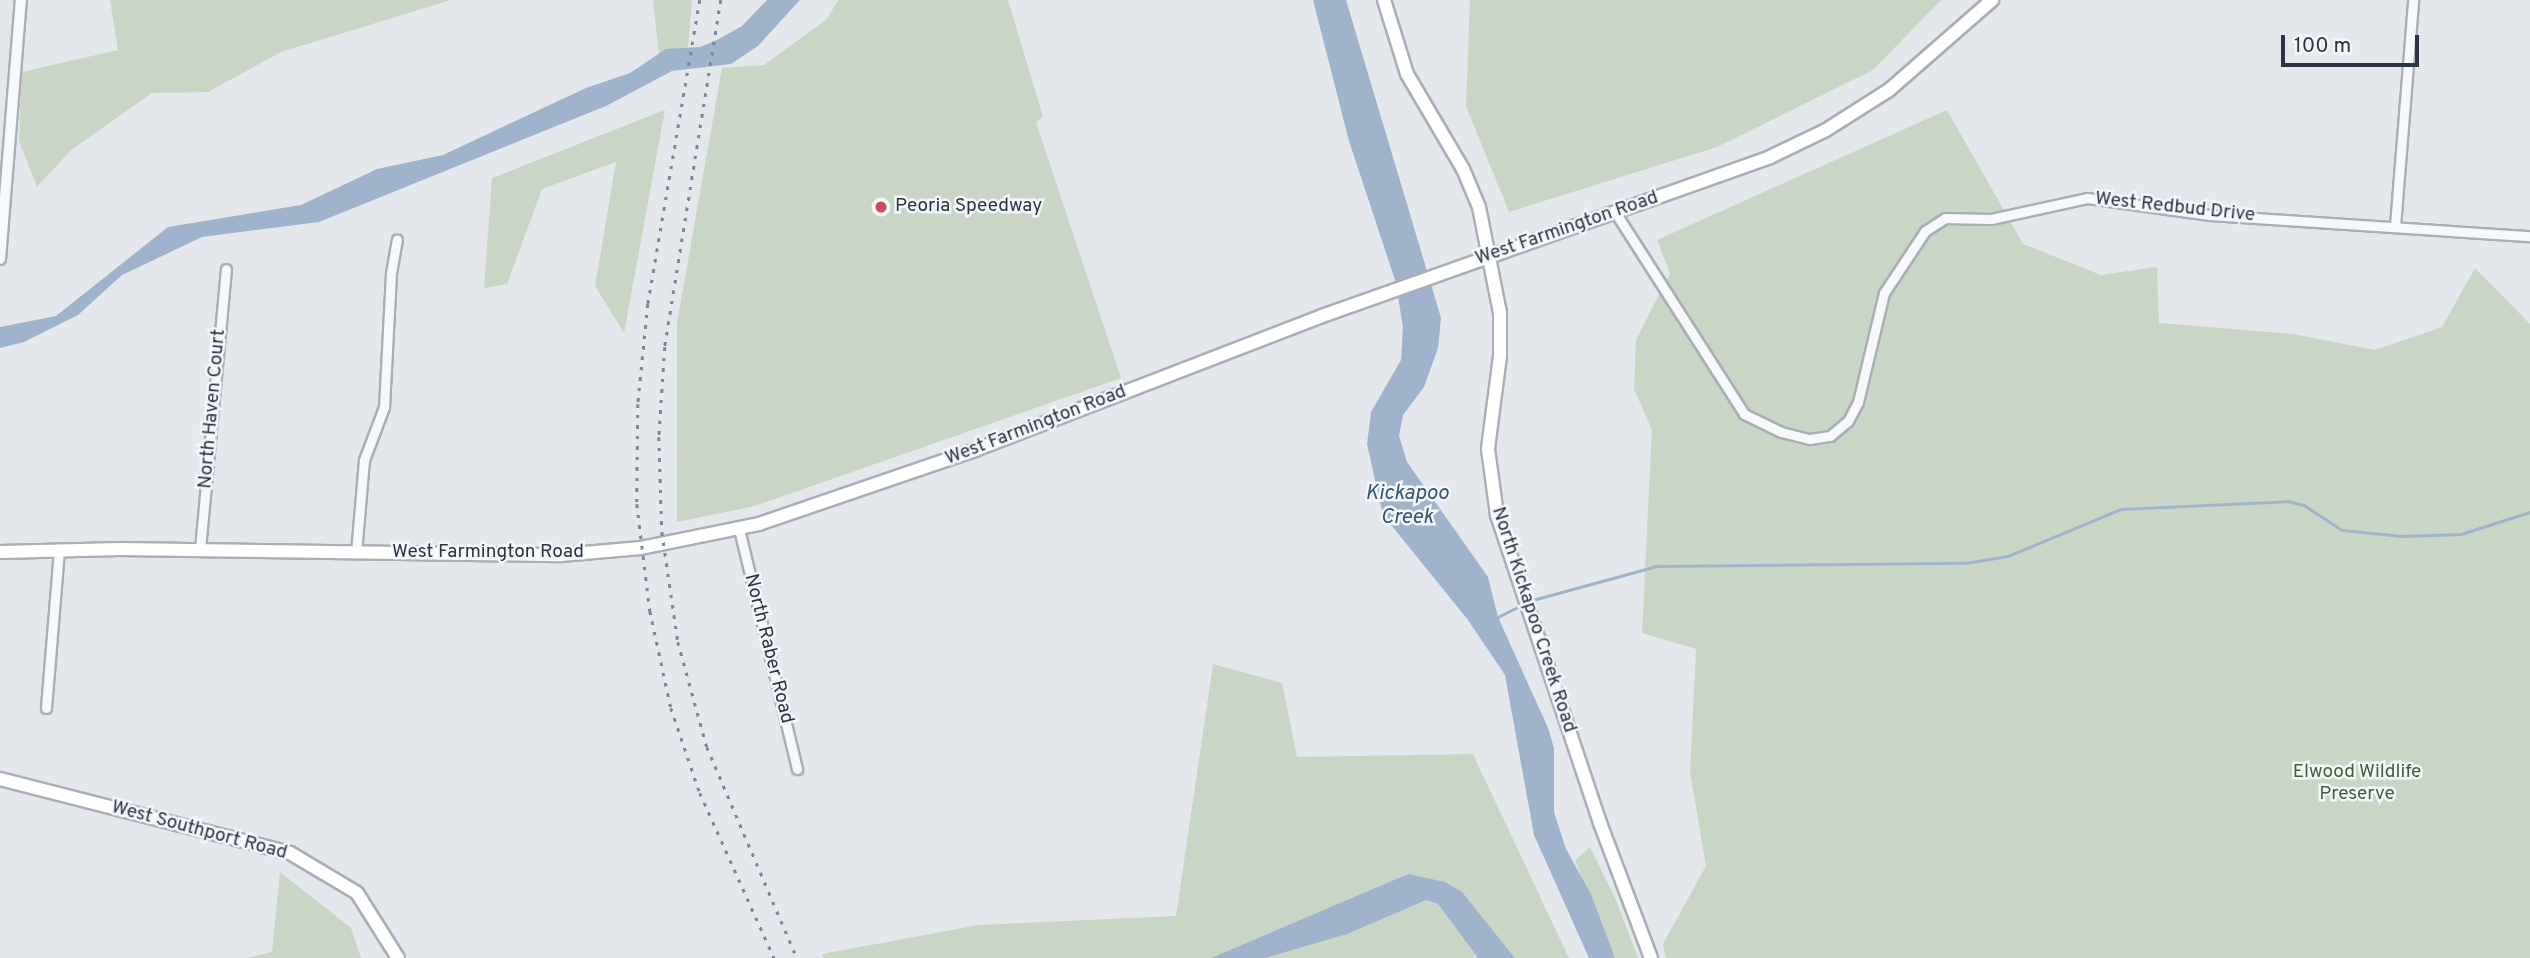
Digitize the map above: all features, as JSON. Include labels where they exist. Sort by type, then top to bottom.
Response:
[{"type":"main road","name":"North Kickapoo Creek Road","points":[[1384,0],[1407,75],[1474,191],[1491,256],[1501,335],[1489,470],[1497,515],[1531,608],[1600,823],[1651,958]]},
{"type":"main road","name":"West Farmington Road","points":[[0,552],[59,549],[200,549],[561,555],[641,548],[738,529],[975,450],[1322,316],[1761,161],[1826,130],[1895,86],[1992,0]]},
{"type":"main road","name":"West Southport Road","points":[[0,779],[289,853],[357,893],[398,958]]},
{"type":"street","points":[[0,259],[21,0]]},
{"type":"street","points":[[2395,226],[2413,0]]},
{"type":"street","name":"West Redbud Drive","points":[[1615,212],[1744,414],[1781,432],[1810,439],[1830,436],[1848,421],[1858,402],[1884,293],[1925,231],[1945,218],[1991,219],[2087,198],[2201,214],[2530,236]]},
{"type":"street","points":[[356,553],[362,471],[384,407],[397,240]]},
{"type":"street","name":"North Haven Court","points":[[200,549],[226,269]]},
{"type":"street","name":"North Raber Road","points":[[738,529],[797,769]]},
{"type":"street","points":[[46,708],[59,549]]},
{"type":"green space","points":[[110,0],[451,0],[281,52],[208,92],[152,93],[71,150],[37,187],[19,141],[22,72],[118,50]]},
{"type":"green space","points":[[653,0],[692,0],[688,48],[659,54]]},
{"type":"green space","name":"Peoria Speedway","points":[[838,0],[1008,0],[1043,117],[1036,122],[1121,378],[755,506],[677,522],[677,323],[722,68],[764,65],[827,19]]},
{"type":"green space","points":[[1470,0],[1941,0],[1873,70],[1717,147],[1509,212],[1466,106]]},
{"type":"green space","points":[[665,110],[624,333],[595,286],[616,162],[542,189],[507,284],[484,288],[492,178]]},
{"type":"green space","name":"Elwood Wildlife Preserve","points":[[1947,110],[2023,244],[2101,275],[2157,267],[2159,323],[2293,334],[2375,350],[2442,327],[2475,268],[2530,324],[2530,958],[1666,958],[1663,944],[1706,866],[1690,772],[1696,649],[1642,633],[1652,430],[1634,389],[1636,340],[1670,273],[1657,240]]},
{"type":"green space","points":[[1213,664],[1282,683],[1297,757],[1473,754],[1569,958],[1515,958],[1494,935],[1408,874],[1211,958],[824,958],[822,954],[979,925],[1176,916]]},
{"type":"green space","points":[[1590,847],[1616,900],[1638,958],[1615,958],[1575,860]]},
{"type":"green space","points":[[280,872],[351,928],[361,958],[246,958],[272,952]]},
{"type":"green space","points":[[1426,900],[1438,904],[1478,958],[1265,958]]},
{"type":"water","points":[[767,0],[800,0],[758,46],[731,64],[672,71],[606,106],[319,222],[202,237],[122,275],[78,315],[24,342],[0,348],[0,327],[56,316],[168,227],[301,205],[377,169],[443,155],[586,88],[630,73],[666,49],[700,47],[719,39],[742,26]]},
{"type":"water","name":"Kickapoo Creek","points":[[1313,0],[1346,0],[1441,318],[1438,348],[1424,387],[1403,415],[1399,436],[1407,462],[1488,577],[1498,617],[1548,728],[1554,748],[1554,812],[1566,849],[1591,894],[1615,958],[1589,958],[1534,835],[1505,675],[1468,620],[1383,515],[1367,444],[1371,412],[1401,360],[1403,328],[1396,283],[1349,141]]},
{"type":"water","points":[[1408,874],[1445,882],[1462,892],[1515,958],[1478,958],[1438,904],[1426,900],[1347,934],[1265,958],[1211,958]]},
{"type":"waterway","points":[[1529,601],[1657,566],[1966,563],[2008,556],[2121,509],[2288,501],[2304,505],[2342,530],[2402,536],[2461,534],[2530,512]]},
{"type":"waterway","points":[[1498,617],[1523,604]]},
{"type":"railway","points":[[700,0],[648,304],[638,404],[637,504],[650,611],[671,708],[700,793],[774,958]]},
{"type":"railway","points":[[721,0],[665,347],[659,437],[662,532],[678,642],[707,747],[797,958]]},
{"type":"place","name":"Peoria Speedway","points":[[881,207]]}]
